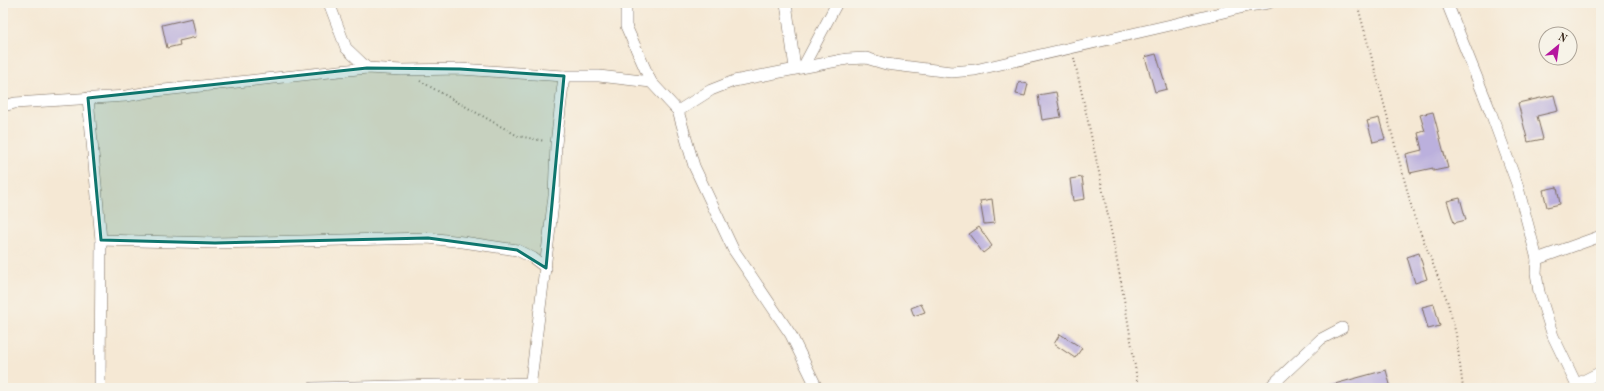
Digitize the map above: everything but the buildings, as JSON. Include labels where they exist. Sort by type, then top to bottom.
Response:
[{"type":"street","points":[[329,3],[346,48],[367,68]]},
{"type":"street","points":[[626,3],[626,26],[651,82],[678,111],[694,166],[733,249],[791,335],[817,388]]},
{"type":"street","points":[[786,3],[799,68]]},
{"type":"street","points":[[799,68],[837,3]]},
{"type":"street","points":[[678,111],[711,90],[734,81],[847,59],[866,58],[886,64],[951,72],[975,70],[1248,6],[1269,3]]},
{"type":"street","points":[[1447,3],[1491,113],[1517,184],[1537,259],[1536,273],[1539,292],[1553,336],[1578,386],[1601,372]]},
{"type":"street","points":[[3,106],[15,103],[126,96],[176,88],[367,68],[402,70],[460,69],[564,76],[599,76],[651,82]]},
{"type":"street","points":[[312,388],[530,385],[554,196],[556,144],[564,76]]},
{"type":"street","points":[[88,98],[101,240],[100,388]]},
{"type":"street","points":[[1537,259],[1601,236]]},
{"type":"street","points":[[101,240],[215,243],[428,238],[517,250],[534,258],[546,268]]},
{"type":"street","points":[[1269,388],[1321,339],[1342,328]]},
{"type":"path","points":[[1357,3],[1414,216],[1447,300],[1456,334],[1463,388]]},
{"type":"path","points":[[1072,47],[1108,212],[1138,388]]},
{"type":"path","points":[[402,70],[518,136],[556,144]]},
{"type":"highlighted area","points":[[367,68],[460,69],[564,76],[546,268],[517,250],[428,238],[215,243],[101,240],[88,98]]}]
